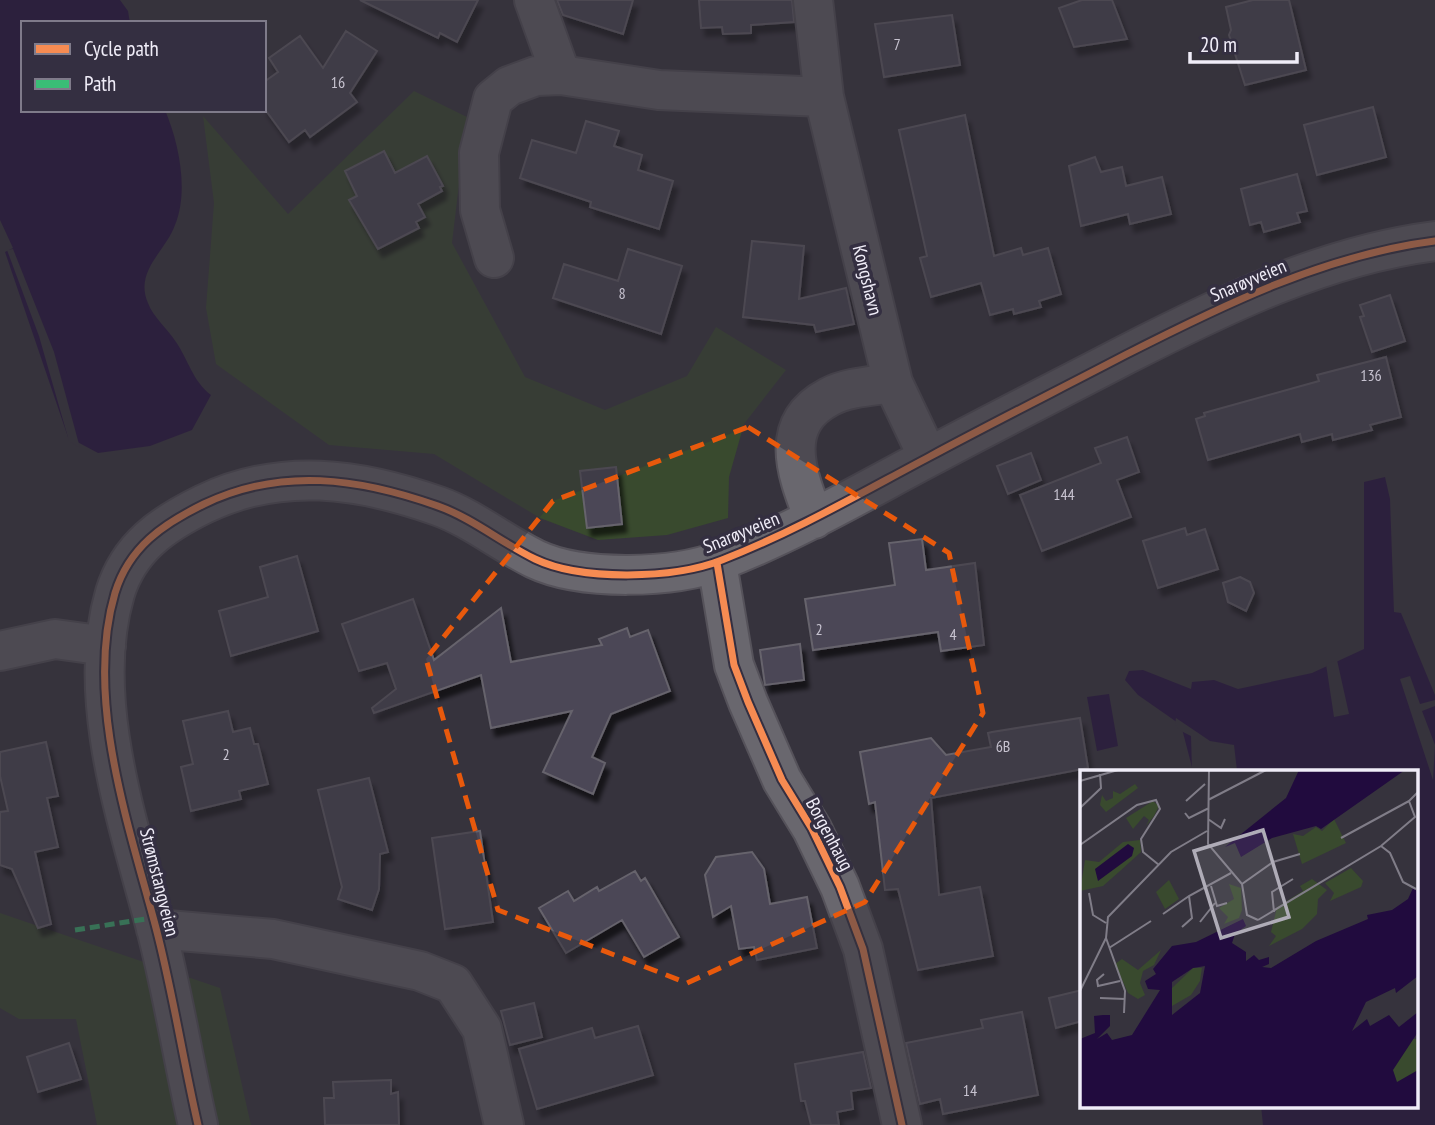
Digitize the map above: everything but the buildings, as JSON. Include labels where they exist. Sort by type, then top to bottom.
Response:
[{"type":"street","points":[[534,0],[561,75]]},
{"type":"street","name":"Kongshavn","points":[[813,0],[824,97],[893,383],[928,457]]},
{"type":"street","points":[[494,258],[480,210],[479,153],[493,99],[509,86],[536,76],[561,75],[659,90],[824,97]]},
{"type":"street","name":"Snarøyveien","points":[[106,646],[116,590],[140,543],[176,518],[216,498],[270,481],[336,479],[380,486],[446,508],[538,561],[578,573],[648,574],[717,563],[814,519],[1182,326],[1239,300],[1349,258],[1395,246],[1435,241]]},
{"type":"street","points":[[814,519],[794,459],[797,437],[807,415],[829,397],[845,391],[893,383]]},
{"type":"street","name":"Borgenhaug","points":[[717,563],[734,665],[782,780],[812,829],[840,887],[863,949],[902,1125]]},
{"type":"street","points":[[0,652],[55,639],[106,646]]},
{"type":"street","name":"Strømstangveien","points":[[106,646],[107,725],[156,929],[198,1125]]},
{"type":"street","points":[[156,929],[273,939],[420,971],[453,984],[482,1029],[504,1125]]},
{"type":"highlighted area","points":[[748,427],[949,553],[983,713],[865,902],[687,983],[498,910],[426,659],[553,501]]},
{"type":"green space","points":[[414,91],[467,117],[452,243],[525,377],[605,410],[687,376],[716,327],[786,370],[744,424],[729,477],[728,518],[667,535],[598,540],[540,518],[434,454],[329,445],[216,364],[206,308],[214,203],[203,116],[288,214]]},
{"type":"green space","points":[[0,913],[220,988],[251,1125],[97,1125],[76,1019],[19,1019],[0,1008]]},
{"type":"shaded area","points":[[0,0],[120,0],[128,11],[130,21],[21,21],[21,112],[166,112],[178,152],[181,197],[171,235],[148,271],[145,292],[153,313],[176,342],[199,383],[211,395],[192,430],[150,446],[98,453],[68,437],[5,252],[13,248],[0,220]]},
{"type":"shaded area","points":[[1385,477],[1390,499],[1394,612],[1401,613],[1435,695],[1435,1125],[1263,1125],[1261,1108],[1418,1108],[1418,770],[1193,770],[1181,725],[1138,695],[1125,680],[1129,671],[1143,670],[1191,689],[1192,682],[1214,680],[1238,689],[1312,673],[1364,649],[1364,482]]},
{"type":"shaded area","points":[[1109,694],[1118,746],[1097,751],[1087,697]]},
{"type":"pier","points":[[13,249],[54,352],[80,448],[69,441],[39,336],[7,250]]},
{"type":"pier","points":[[1337,660],[1349,714],[1334,717],[1326,664]]},
{"type":"pier","points":[[1410,676],[1420,704],[1435,700],[1435,706],[1422,711],[1435,745],[1433,780],[1400,679]]},
{"type":"pier","points":[[1176,718],[1210,741],[1234,745],[1237,770],[1192,770],[1191,736],[1179,730],[1175,724]]},
{"type":"marked path","points":[[75,930],[152,918]]},
{"type":"cycle path","points":[[198,1125],[162,952],[123,805],[107,718],[107,633],[115,593],[129,562],[149,539],[162,529],[204,504],[233,492],[291,481],[350,483],[438,506],[463,517],[535,559],[554,566],[577,571],[628,575],[679,571],[702,566],[749,549],[801,525],[1125,355],[1237,301],[1314,270],[1394,248],[1435,241]]},
{"type":"cycle path","points":[[717,563],[734,665],[782,780],[812,829],[840,887],[863,949],[902,1125]]}]
